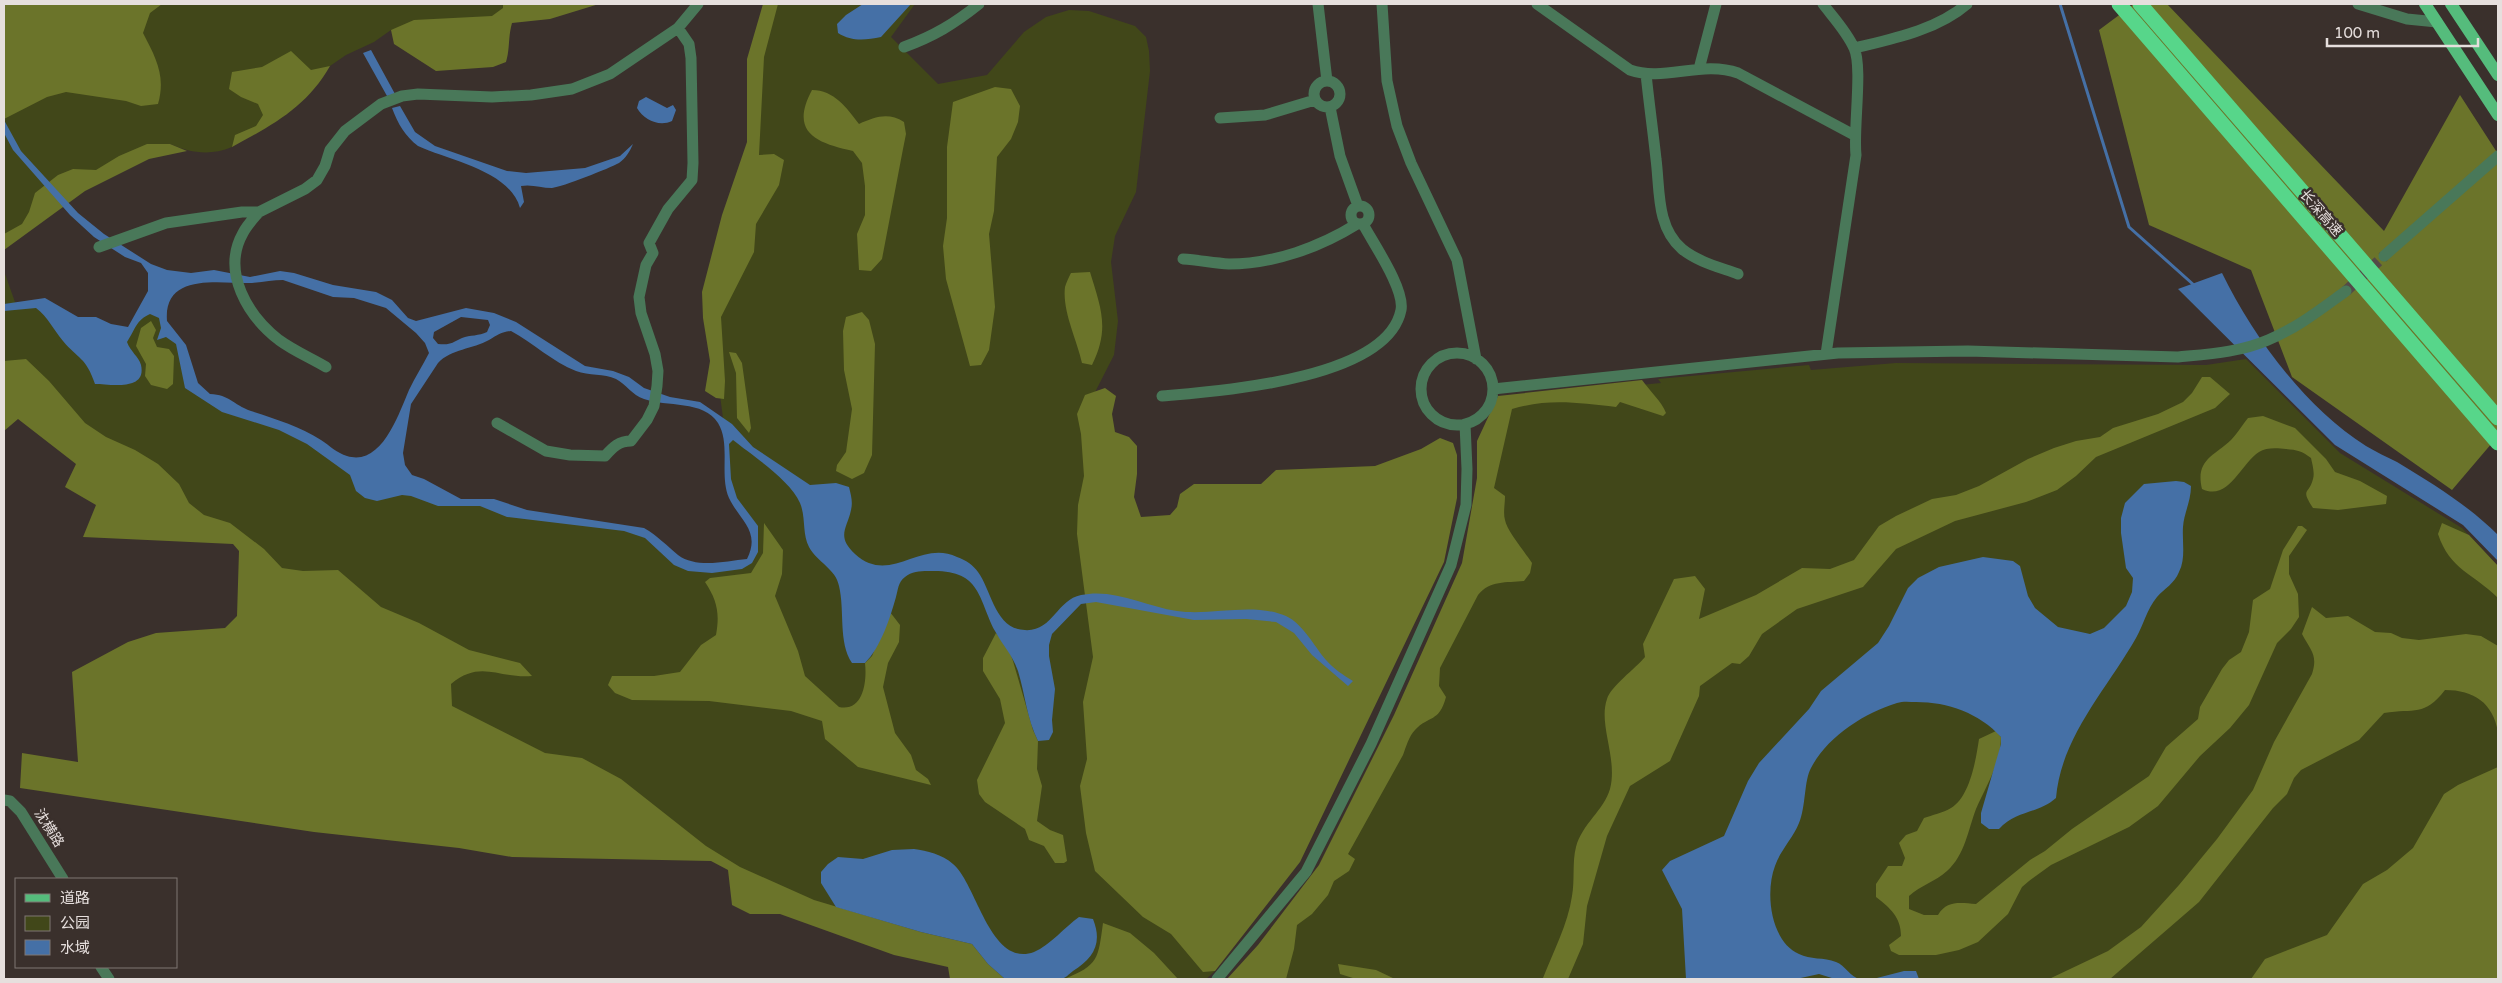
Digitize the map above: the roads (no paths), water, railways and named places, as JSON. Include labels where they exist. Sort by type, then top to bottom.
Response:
[{"type":"highway","name":"长深高速","points":[[2119,4],[2498,443]]},
{"type":"highway","name":"长深高速","points":[[2140,4],[2498,418]]},
{"type":"main road","points":[[2424,4],[2498,115]]},
{"type":"main road","points":[[2451,4],[2498,74]]},
{"type":"street","points":[[326,367],[279,340],[246,304],[238,286],[235,266],[236,251],[243,233],[259,212],[305,189],[317,180],[325,166],[330,150],[345,131],[380,104],[402,96],[418,94],[492,97],[531,95],[572,89],[610,74],[678,28],[698,4]]},
{"type":"street","points":[[904,47],[934,36],[960,20],[979,4]]},
{"type":"street","points":[[1318,4],[1327,81]]},
{"type":"street","points":[[1382,4],[1387,81],[1397,126],[1411,163],[1457,260],[1476,359],[1491,377],[1493,389],[1491,400],[1485,411],[1476,419],[1465,424],[1453,425],[1441,422],[1431,415],[1422,399],[1421,382],[1429,366],[1443,356],[1454,353],[1476,359]]},
{"type":"street","points":[[1537,4],[1630,70],[1646,74],[1723,68],[1854,135]]},
{"type":"street","points":[[1699,70],[1716,4]]},
{"type":"street","points":[[1823,4],[1855,48],[1858,71],[1854,135],[1856,155],[1826,354]]},
{"type":"street","points":[[1855,48],[1907,35],[1957,13],[1967,4]]},
{"type":"street","points":[[2358,4],[2407,19],[2437,22]]},
{"type":"street","points":[[497,423],[546,451],[570,455],[605,456],[623,441],[632,441],[647,420],[654,406],[658,371],[641,313],[639,297],[646,265],[653,253],[649,243],[668,209],[692,180],[691,58],[689,44],[678,28]]},
{"type":"street","points":[[1646,74],[1657,167],[1658,195],[1669,231],[1681,248],[1694,258],[1738,274]]},
{"type":"street","points":[[1327,81],[1338,87],[1340,95],[1337,103],[1330,107],[1321,106],[1315,100],[1316,88],[1327,81]]},
{"type":"street","points":[[1220,118],[1265,115],[1315,100]]},
{"type":"street","points":[[1183,259],[1230,264],[1264,260],[1296,253],[1368,220],[1369,211],[1364,206],[1358,206],[1340,156],[1330,107]]},
{"type":"street","points":[[2384,256],[2498,156]]},
{"type":"street","points":[[99,247],[166,222],[242,212],[259,212]]},
{"type":"street","points":[[1162,396],[1221,391],[1284,381],[1320,372],[1370,349],[1386,335],[1397,320],[1401,308],[1394,282],[1360,224]]},
{"type":"street","points":[[1493,389],[1826,354],[1968,351],[2178,357],[2222,352],[2267,341],[2296,326],[2346,291]]},
{"type":"street","points":[[1217,979],[1306,872],[1371,744],[1452,565],[1466,505],[1465,424]]},
{"type":"street","name":"沈横路","points":[[4,800],[10,801],[21,812],[62,878]]},
{"type":"street","points":[[102,968],[109,979]]},
{"type":"water","points":[[863,4],[911,4],[881,37],[854,39],[838,33],[837,24],[846,15]]},
{"type":"water","points":[[371,50],[395,94],[387,96],[363,53]]},
{"type":"water","points":[[646,97],[667,108],[673,105],[676,110],[672,121],[657,123],[644,116],[637,108],[639,101]]},
{"type":"water","points":[[400,106],[415,132],[435,146],[507,171],[526,173],[585,168],[620,156],[633,144],[628,154],[619,163],[586,177],[552,188],[529,185],[521,186],[524,202],[520,208],[514,195],[492,176],[462,162],[418,146],[413,142],[402,129],[392,108]]},
{"type":"water","points":[[4,120],[21,151],[78,213],[104,234],[151,264],[167,270],[191,273],[214,270],[250,277],[280,271],[294,273],[333,285],[376,292],[392,300],[408,318],[416,321],[466,308],[494,313],[516,322],[585,366],[613,371],[629,377],[644,388],[670,397],[700,402],[732,424],[753,447],[810,485],[836,483],[849,487],[852,507],[844,537],[849,548],[855,554],[868,563],[880,565],[893,564],[930,553],[943,553],[957,557],[972,565],[978,572],[998,613],[1010,626],[1029,630],[1039,628],[1072,598],[1093,593],[1129,598],[1177,611],[1260,610],[1273,612],[1286,616],[1298,624],[1329,663],[1353,681],[1348,686],[1312,655],[1294,633],[1276,622],[1246,619],[1194,620],[1096,602],[1081,604],[1052,634],[1049,656],[1055,689],[1052,720],[1053,732],[1049,740],[1038,741],[1031,724],[1016,665],[995,631],[976,589],[961,576],[949,572],[927,571],[915,572],[905,577],[900,584],[888,623],[876,649],[865,663],[852,663],[843,636],[839,586],[834,575],[809,547],[805,537],[800,503],[795,494],[780,477],[733,440],[729,444],[731,479],[737,498],[758,526],[758,552],[752,563],[742,569],[712,573],[688,571],[674,565],[645,538],[624,531],[507,517],[480,506],[438,506],[411,496],[402,495],[377,501],[365,498],[356,491],[350,475],[307,444],[279,430],[222,412],[185,388],[176,344],[166,337],[157,340],[161,328],[159,318],[150,314],[145,316],[139,322],[127,342],[141,365],[141,374],[138,379],[126,385],[109,385],[95,384],[85,363],[63,341],[47,319],[36,308],[4,311],[4,304],[45,298],[78,317],[96,317],[111,324],[128,327],[148,291],[148,273],[141,263],[125,257],[94,237],[70,215],[13,150],[4,133]],"holes":[[[283,280],[333,297],[354,298],[386,308],[425,343],[429,353],[411,385],[394,424],[387,436],[370,454],[359,457],[343,455],[321,440],[287,423],[251,411],[222,396],[210,394],[198,383],[186,345],[167,321],[168,305],[174,294],[184,287],[211,282],[252,283]],[[461,317],[488,320],[490,325],[487,332],[465,337],[449,344],[438,344],[433,338],[434,332]],[[508,331],[527,341],[559,363],[576,371],[616,379],[644,399],[694,407],[712,416],[718,423],[724,440],[726,489],[729,498],[747,527],[752,541],[747,559],[712,563],[694,562],[678,555],[644,528],[527,510],[494,499],[461,499],[424,479],[412,475],[405,465],[403,453],[411,404],[438,363],[449,355],[483,343]]]},
{"type":"water","points":[[2222,273],[2249,322],[2265,346],[2302,391],[2323,412],[2366,446],[2397,462],[2437,487],[2487,524],[2498,535],[2498,561],[2463,525],[2335,445],[2178,289]]},
{"type":"water","points":[[2184,482],[2191,486],[2184,522],[2181,567],[2175,580],[2157,597],[2136,638],[2076,734],[2060,776],[2056,798],[2042,807],[2013,818],[1999,829],[1989,829],[1981,823],[1981,813],[2001,744],[2001,737],[1973,715],[1940,704],[1902,702],[1884,707],[1860,720],[1837,736],[1818,757],[1811,768],[1807,779],[1801,817],[1777,860],[1770,889],[1772,915],[1776,927],[1789,948],[1803,956],[1836,962],[1860,979],[1835,979],[1819,974],[1796,979],[1686,979],[1682,909],[1662,870],[1670,861],[1724,836],[1748,781],[1759,763],[1809,709],[1821,691],[1878,643],[1889,626],[1908,588],[1918,578],[1939,567],[1983,557],[2013,561],[2020,566],[2028,596],[2035,608],[2058,627],[2090,634],[2104,628],[2126,606],[2132,592],[2133,578],[2126,568],[2121,533],[2121,518],[2125,503],[2144,484]]},
{"type":"water","points":[[914,849],[939,855],[953,864],[962,874],[970,888],[986,922],[1006,948],[1019,954],[1034,952],[1046,945],[1079,917],[1093,919],[1097,936],[1094,950],[1086,961],[1062,979],[1005,979],[988,964],[972,944],[921,932],[836,907],[821,883],[821,872],[838,857],[863,859],[892,850]]},
{"type":"water","points":[[1904,971],[1916,971],[1919,979],[1873,979]]},
{"type":"waterway","points":[[2060,4],[2129,227],[2195,286]]},
{"type":"tunnel","points":[[2346,291],[2384,256]]}]
